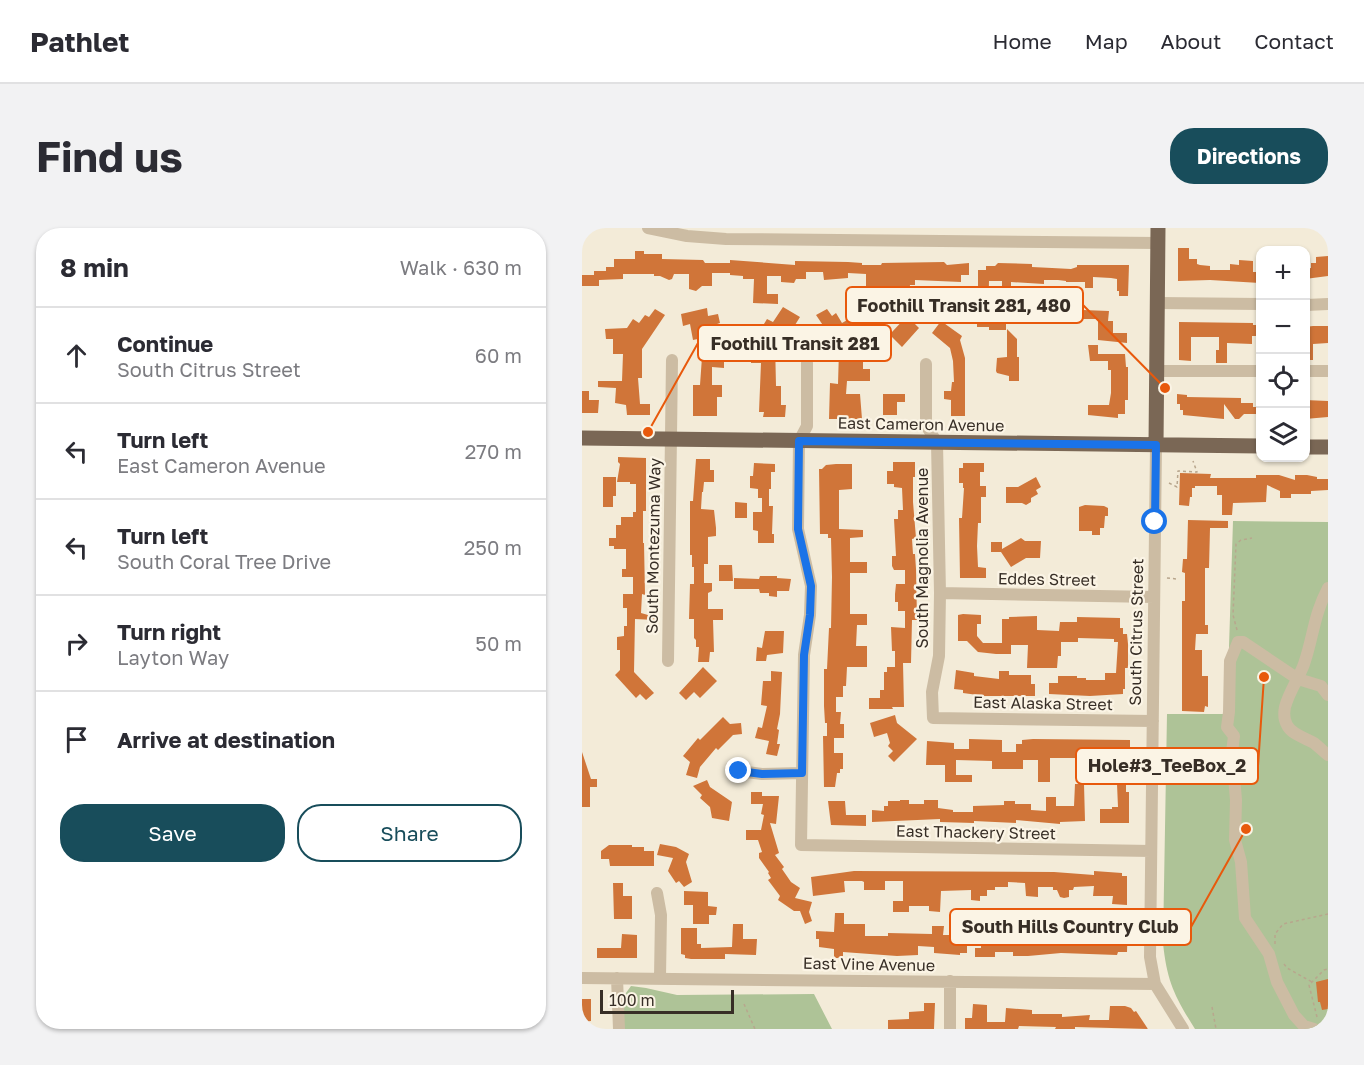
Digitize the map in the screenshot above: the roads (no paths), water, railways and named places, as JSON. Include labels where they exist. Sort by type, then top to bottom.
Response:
[{"type":"main road","name":"South Citrus Street","points":[[1156,445],[1158,235]]},
{"type":"main road","name":"East Cameron Avenue","points":[[582,438],[1256,446]]},
{"type":"main road","points":[[1310,447],[1328,447]]},
{"type":"street","points":[[648,228],[687,236],[726,239],[1158,235]]},
{"type":"street","points":[[1158,303],[1256,304]]},
{"type":"street","points":[[1310,305],[1328,304]]},
{"type":"street","name":"South Montezuma Way","points":[[668,661],[672,360]]},
{"type":"street","points":[[739,771],[762,774],[802,773],[804,655],[810,615],[811,586],[798,529],[799,441],[807,426],[807,363]]},
{"type":"street","name":"South Magnolia Avenue","points":[[926,364],[926,425],[937,442],[940,593],[939,656],[932,692],[933,718]]},
{"type":"street","points":[[1157,371],[1256,371]]},
{"type":"street","points":[[1310,371],[1328,371]]},
{"type":"street","name":"South Citrus Street","points":[[1156,445],[1150,957],[1155,984],[1183,1029]]},
{"type":"street","points":[[1328,588],[1311,633],[1310,646],[1304,665],[1285,707],[1287,726],[1328,755]]},
{"type":"street","name":"Eddes Street","points":[[940,593],[1154,597]]},
{"type":"street","points":[[1316,1024],[1304,1026],[1294,1015],[1277,982],[1269,954],[1245,918],[1241,862],[1235,840],[1236,800],[1232,752],[1234,736],[1227,727],[1230,712],[1230,661],[1238,642],[1243,642],[1298,679],[1321,686],[1328,695]]},
{"type":"street","name":"East Alaska Street","points":[[933,718],[1153,721]]},
{"type":"street","name":"East Thackery Street","points":[[802,773],[801,845],[1151,851]]},
{"type":"street","points":[[657,893],[661,915],[660,977]]},
{"type":"street","name":"East Vine Avenue","points":[[582,978],[660,977],[1155,984]]},
{"type":"street","points":[[617,978],[619,1029]]},
{"type":"street","points":[[950,981],[950,1029]]},
{"type":"place","name":"Foothill Transit 281, 480","points":[[1165,388]]},
{"type":"place","name":"Foothill Transit 281","points":[[648,432]]},
{"type":"place","name":"Hole#3_TeeBox_2","points":[[1264,677]]},
{"type":"place","name":"South Hills Country Club","points":[[1246,829]]}]
